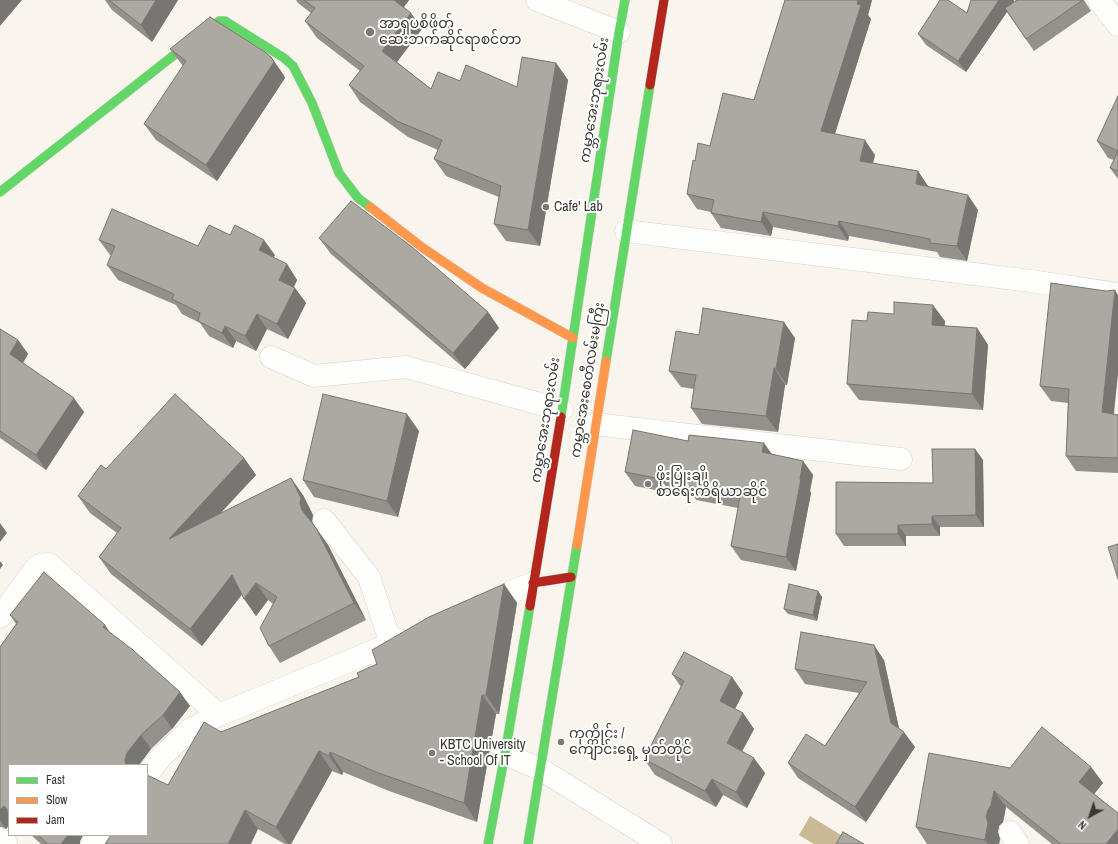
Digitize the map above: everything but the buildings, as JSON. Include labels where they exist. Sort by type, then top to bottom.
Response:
[{"type":"main road","name":"ကမ္ဘာအေးဘုရားလမ်း","points":[[488,844],[505,754],[562,410],[625,0]]},
{"type":"main road","points":[[626,231],[664,0]]},
{"type":"main road","points":[[0,192],[211,26],[219,21],[225,21],[284,58],[292,66],[312,103],[339,173],[358,198],[423,248],[482,288],[573,338]]},
{"type":"main road","name":"ကမ္ဘာအေးစေတီလမ်းမကြီး","points":[[571,577],[626,231]]},
{"type":"main road","points":[[528,844],[571,577],[533,583]]},
{"type":"street","points":[[537,0],[619,32]]},
{"type":"street","points":[[1099,0],[1118,24]]},
{"type":"street","points":[[626,231],[1031,281],[1118,294]]},
{"type":"street","points":[[271,357],[314,376],[406,367],[562,410]]},
{"type":"street","points":[[596,424],[671,434],[901,459]]},
{"type":"street","points":[[324,520],[369,577],[391,644]]},
{"type":"street","points":[[0,617],[39,565],[49,564],[219,715]]},
{"type":"street","points":[[462,613],[533,583]]},
{"type":"street","points":[[148,774],[160,758],[191,729],[219,715],[419,632]]},
{"type":"street","points":[[505,754],[540,769],[661,844]]},
{"type":"street","points":[[92,844],[99,836]]},
{"type":"street","points":[[0,839],[6,844]]},
{"type":"shaded area","points":[[810,816],[846,838],[843,844],[814,844],[799,835]]},
{"type":"traffic: fast","points":[[561,417],[625,0]]},
{"type":"traffic: fast","points":[[0,192],[211,26],[219,21],[225,21],[284,58],[293,66],[312,103],[339,173],[358,198],[370,207]]},
{"type":"traffic: fast","points":[[606,361],[650,85]]},
{"type":"traffic: fast","points":[[528,844],[577,545]]},
{"type":"traffic: fast","points":[[488,844],[530,606]]},
{"type":"traffic: slow","points":[[370,207],[423,248],[482,288],[573,338]]},
{"type":"traffic: slow","points":[[577,545],[606,361]]},
{"type":"traffic: jam","points":[[650,85],[664,0]]},
{"type":"traffic: jam","points":[[530,606],[561,417]]},
{"type":"traffic: jam","points":[[533,583],[571,577]]},
{"type":"place","name":"အာရှပစိဖိတ် ဆေးဘက်ဆိုင်ရာစင်တာ","points":[[370,32]]},
{"type":"place","name":"Cafe' Lab","points":[[546,207]]},
{"type":"place","name":"ဖိုးပြုံးချို စာရေးကိရိယာဆိုင်","points":[[648,484]]},
{"type":"place","name":"ကုက္ကိုင်း / ကျောင်းရှေ့ မှတ်တိုင်","points":[[561,742]]},
{"type":"place","name":"KBTC University - School Of IT","points":[[432,753]]}]
